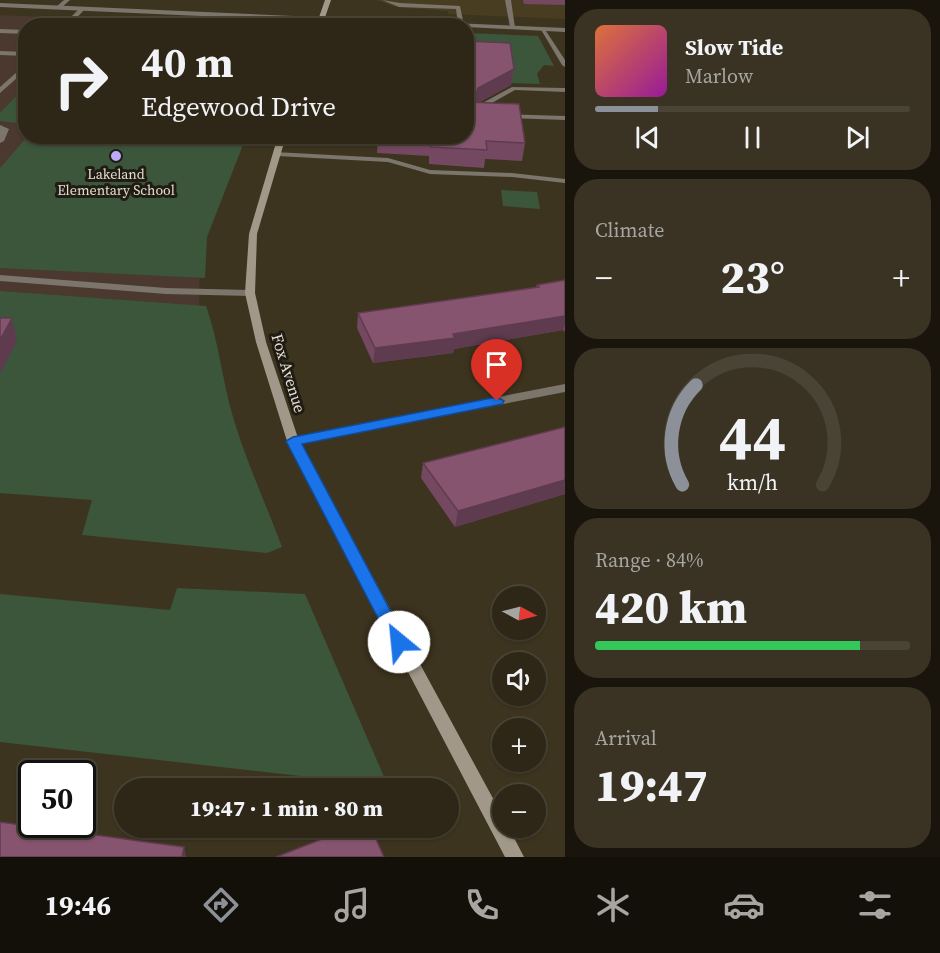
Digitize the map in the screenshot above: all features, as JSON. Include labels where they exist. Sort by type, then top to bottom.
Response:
[{"type":"main road","points":[[321,18],[327,0]]},
{"type":"main road","name":"Fox Avenue","points":[[280,144],[253,234],[250,293],[261,342],[293,441],[515,857]]},
{"type":"street","points":[[58,8],[68,0]]},
{"type":"street","points":[[385,0],[399,5],[420,3],[458,8],[460,18]]},
{"type":"street","points":[[508,0],[513,27]]},
{"type":"street","points":[[0,5],[247,18]]},
{"type":"street","points":[[74,18],[82,9]]},
{"type":"street","points":[[474,26],[565,30]]},
{"type":"street","points":[[542,29],[565,65]]},
{"type":"street","points":[[0,31],[18,32]]},
{"type":"street","points":[[0,53],[18,54]]},
{"type":"street","points":[[0,91],[18,74]]},
{"type":"street","points":[[478,115],[479,107],[514,88],[565,90]]},
{"type":"street","points":[[474,115],[489,116]]},
{"type":"street","points":[[500,116],[565,118]]},
{"type":"street","points":[[0,127],[5,129],[0,141]]},
{"type":"street","points":[[277,154],[388,160],[430,172],[512,175],[565,181]]},
{"type":"street","points":[[0,278],[166,291],[250,293]]},
{"type":"street","points":[[293,441],[565,388]]},
{"type":"shaded area","points":[[376,0],[565,0],[565,19],[448,14],[448,11],[396,7]]},
{"type":"shaded area","name":"Lakeland Elementary School","points":[[0,15],[65,18],[18,18],[18,144],[237,144],[200,247],[199,319],[0,305]]},
{"type":"green space","points":[[474,33],[538,36],[554,66],[544,65],[537,74],[540,84],[506,83],[474,92]]},
{"type":"green space","points":[[18,94],[18,123],[0,121],[0,113]]},
{"type":"green space","name":"Lakeland Elementary School","points":[[21,144],[243,144],[207,237],[205,278],[0,268],[0,168]]},
{"type":"green space","points":[[501,190],[537,192],[540,209],[503,206]]},
{"type":"green space","points":[[0,291],[206,306],[238,433],[282,547],[267,553],[82,535],[92,500],[0,493]]},
{"type":"green space","points":[[177,588],[305,594],[385,778],[317,778],[0,742],[0,594],[170,610]]},
{"type":"building","points":[[474,41],[510,43],[514,69],[478,88],[474,94]]},
{"type":"building","points":[[474,102],[519,104],[525,143],[486,141],[487,150],[431,147],[431,144],[474,144]]},
{"type":"building","points":[[565,280],[565,316],[453,334],[455,338],[375,348],[358,313],[539,287],[537,285]]},
{"type":"building","points":[[0,318],[12,318],[0,340]]},
{"type":"building","points":[[565,427],[565,480],[458,511],[423,463]]},
{"type":"building","points":[[0,822],[18,824],[18,838],[96,838],[96,835],[184,847],[182,857],[0,857]]},
{"type":"building","points":[[324,838],[375,838],[384,857],[276,857]]},
{"type":"place","name":"Lakeland Elementary School","points":[[116,156]]},
{"type":"route","points":[[399,642],[293,441],[497,401]]}]
